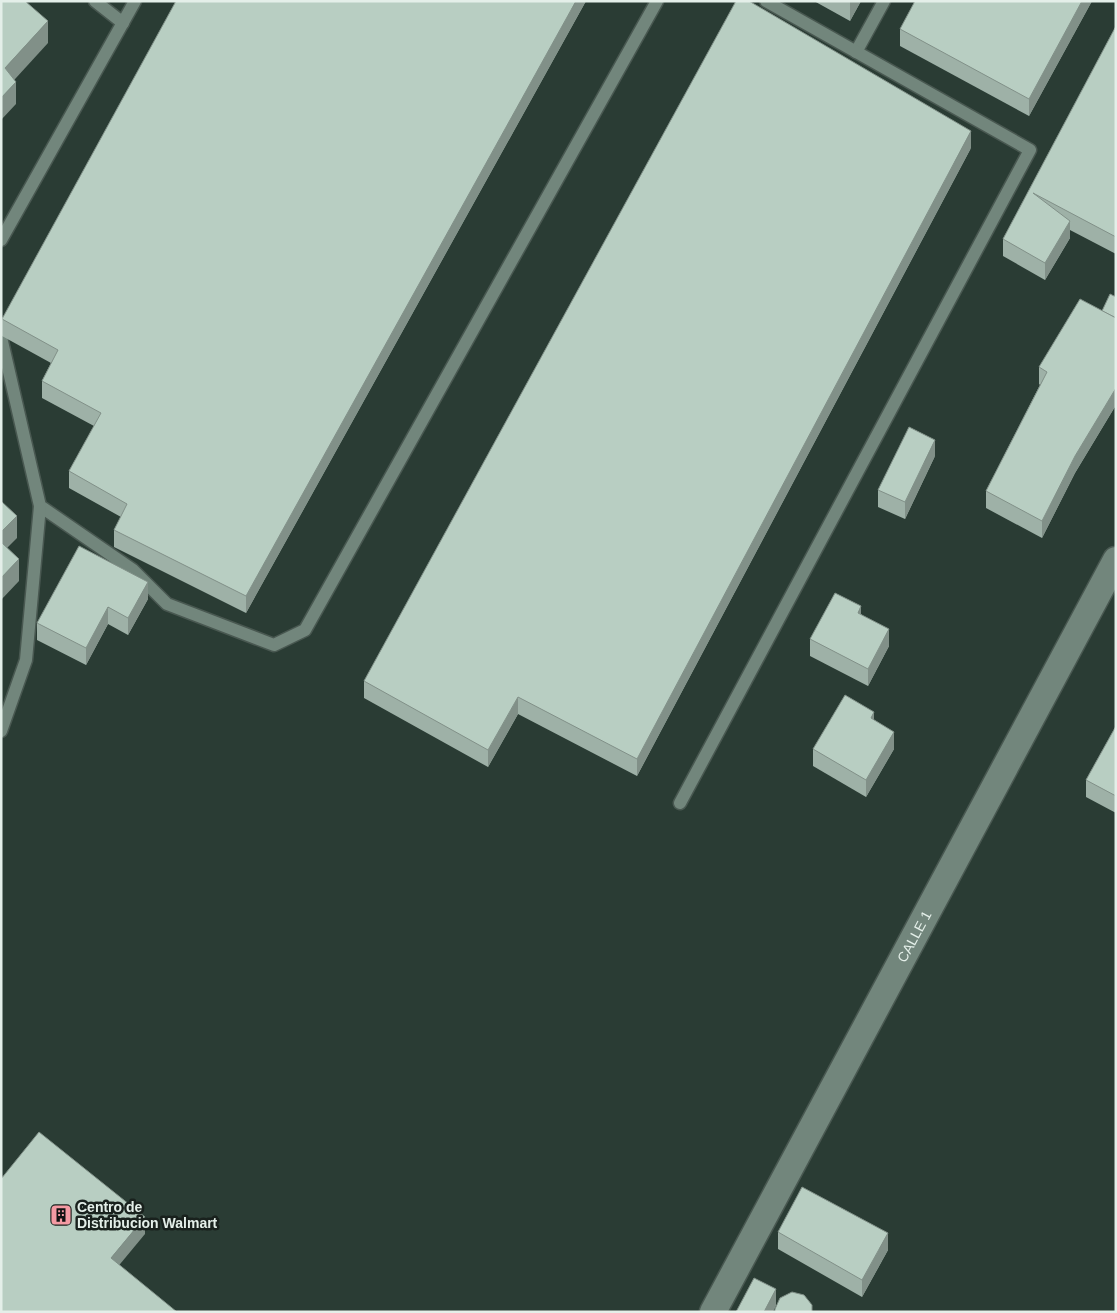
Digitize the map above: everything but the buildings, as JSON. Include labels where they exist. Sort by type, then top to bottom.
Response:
[{"type":"street","name":"CALLE 1","points":[[713,1312],[1116,560]]},
{"type":"lane","points":[[94,1],[123,23]]},
{"type":"lane","points":[[1,240],[135,1]]},
{"type":"lane","points":[[40,506],[133,570],[167,604],[274,645],[305,630],[657,1]]},
{"type":"lane","points":[[680,803],[1030,150],[766,1]]},
{"type":"lane","points":[[856,52],[884,1]]},
{"type":"lane","points":[[1,337],[40,506],[26,660],[1,731]]},
{"type":"place","name":"Centro de Distribucion Walmart","points":[[61,1215]]}]
